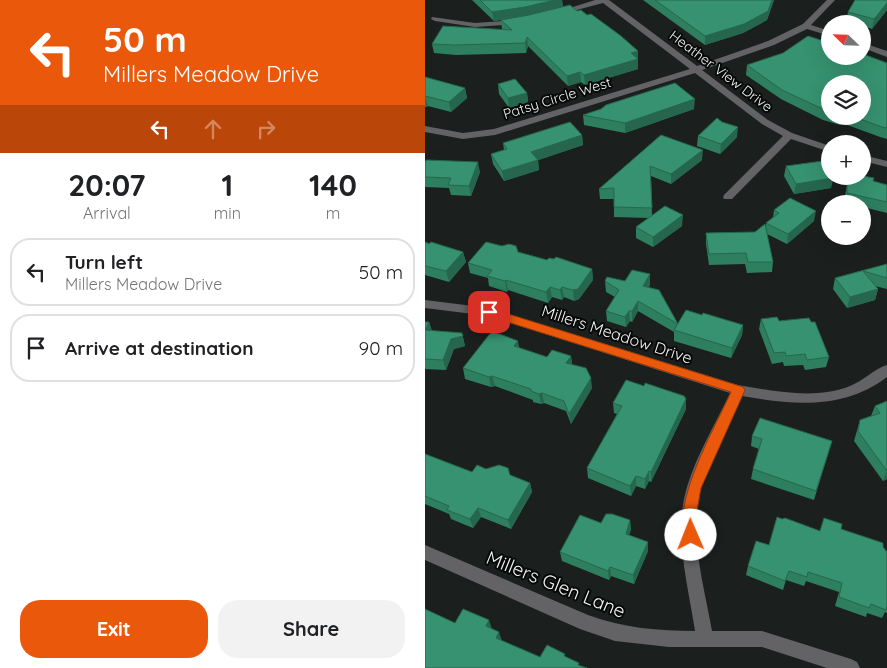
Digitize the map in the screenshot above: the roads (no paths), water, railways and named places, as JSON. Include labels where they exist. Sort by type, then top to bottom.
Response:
[{"type":"street","points":[[549,15],[604,0]]},
{"type":"street","name":"Heather View Drive","points":[[604,0],[745,108],[789,135],[821,146]]},
{"type":"street","points":[[821,31],[806,26],[831,0]]},
{"type":"street","points":[[435,19],[492,25],[528,20]]},
{"type":"street","name":"Patsy Circle West","points":[[425,129],[463,136],[495,132],[695,70],[771,43],[806,26]]},
{"type":"street","points":[[871,48],[887,54]]},
{"type":"street","points":[[728,197],[789,135]]},
{"type":"street","points":[[871,160],[887,164]]},
{"type":"street","name":"Millers Meadow Drive","points":[[425,304],[447,305],[489,312],[739,390],[795,399],[818,399],[859,389],[878,378],[887,370]]},
{"type":"street","points":[[705,638],[692,553],[689,516],[694,488],[739,390]]},
{"type":"street","name":"Millers Glen Lane","points":[[425,552],[586,623],[615,633],[649,638],[762,639],[803,650],[851,668]]}]
